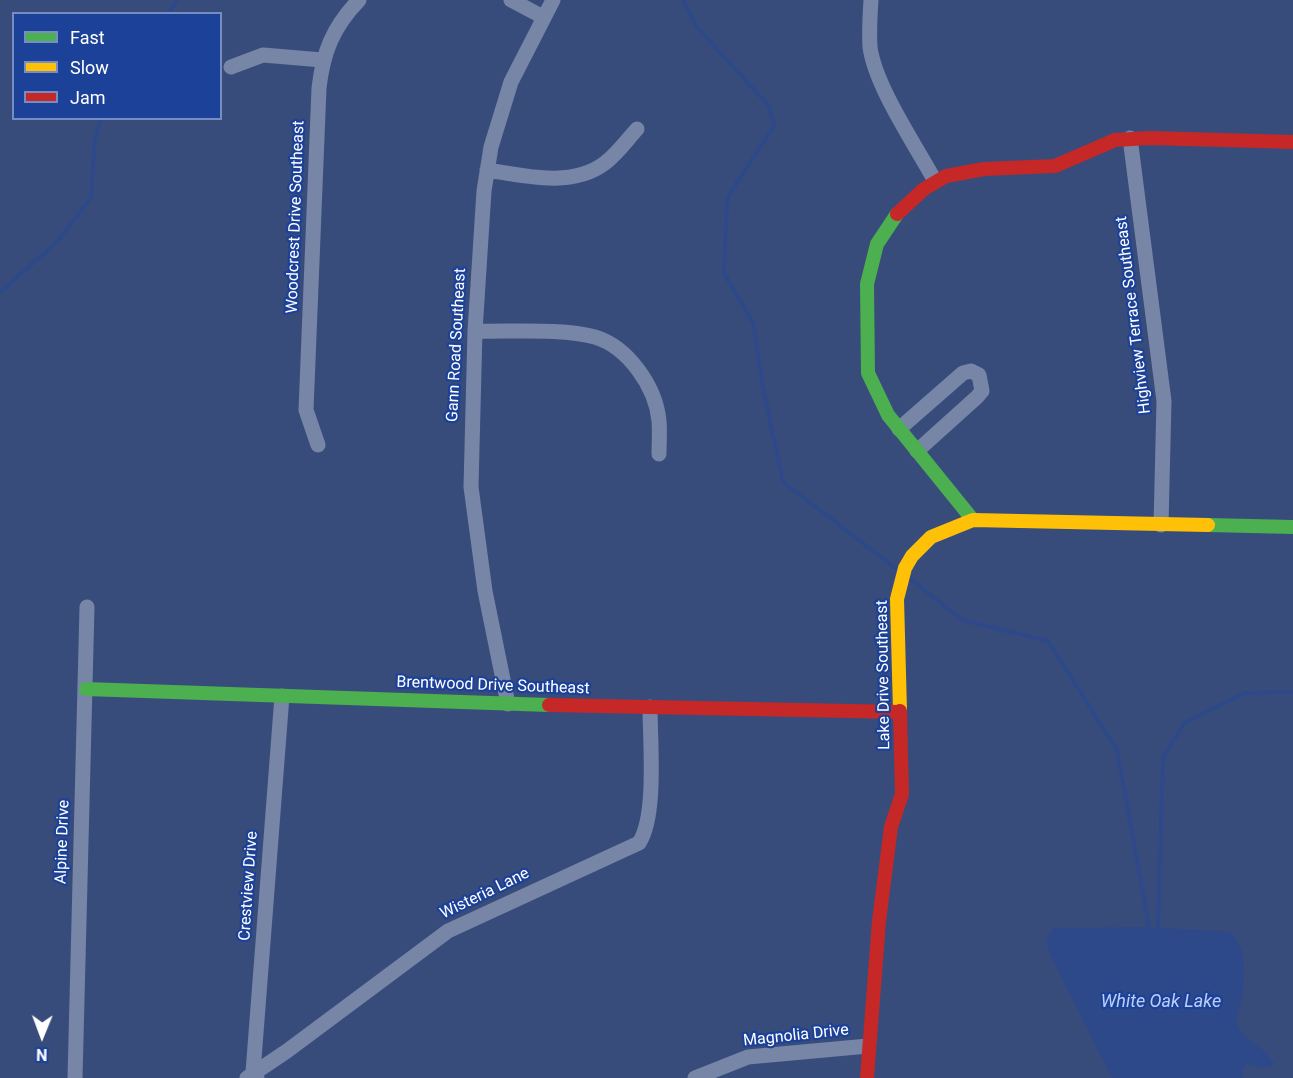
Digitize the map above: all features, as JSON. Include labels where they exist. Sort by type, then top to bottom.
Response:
[{"type":"street","name":"Woodcrest Drive Southeast","points":[[318,445],[306,410],[322,60],[335,29],[359,0]]},
{"type":"street","points":[[511,0],[543,17]]},
{"type":"street","name":"Gann Road Southeast","points":[[508,704],[485,591],[471,487],[475,331],[487,170],[502,106],[553,0]]},
{"type":"street","points":[[871,0],[870,49],[889,99],[935,181]]},
{"type":"street","points":[[231,67],[263,55],[322,60]]},
{"type":"street","points":[[487,170],[545,177],[577,177],[607,162],[637,129]]},
{"type":"street","points":[[973,520],[888,415],[868,373],[867,284],[877,244],[889,223],[910,199],[935,181],[955,174],[984,169],[1027,169],[1055,166],[1102,143],[1130,138],[1293,142]]},
{"type":"street","name":"Highview Terrace Southeast","points":[[1130,138],[1164,401],[1161,525]]},
{"type":"street","points":[[475,331],[586,335],[611,345],[632,362],[651,396],[659,421],[659,454]]},
{"type":"street","points":[[898,429],[963,373],[971,371],[979,375],[982,391],[917,452]]},
{"type":"street","name":"Lake Drive Southeast","points":[[867,1078],[879,921],[891,827],[902,794],[897,599],[905,570],[922,542],[944,527],[973,520],[1293,527]]},
{"type":"street","name":"Alpine Drive","points":[[75,1078],[87,607]]},
{"type":"street","name":"Brentwood Drive Southeast","points":[[86,689],[508,704],[900,712]]},
{"type":"street","name":"Crestview Drive","points":[[252,1076],[282,696]]},
{"type":"street","name":"Wisteria Lane","points":[[252,1076],[448,931],[639,843],[645,834],[650,810],[650,707]]},
{"type":"street","name":"Magnolia Drive","points":[[695,1078],[748,1057],[868,1046]]},
{"type":"water","name":"White Oak Lake","points":[[1149,927],[1230,932],[1237,940],[1244,962],[1242,999],[1236,1021],[1243,1035],[1267,1053],[1275,1065],[1263,1068],[1248,1064],[1243,1068],[1242,1078],[1112,1078],[1050,955],[1048,938],[1054,928]]},
{"type":"waterway","points":[[169,12],[177,0]]},
{"type":"waterway","points":[[683,0],[696,26],[769,106],[774,126],[727,198],[724,273],[753,323],[763,388],[783,482],[898,570]]},
{"type":"waterway","points":[[0,292],[55,244],[91,198],[95,138],[100,120]]},
{"type":"waterway","points":[[909,578],[962,620],[1048,641],[1117,750],[1149,927]]},
{"type":"waterway","points":[[1158,927],[1163,758],[1185,722],[1245,693],[1293,692]]},
{"type":"traffic: fast","points":[[897,214],[877,244],[867,284],[868,373],[888,415],[973,520]]},
{"type":"traffic: fast","points":[[1208,525],[1293,527]]},
{"type":"traffic: fast","points":[[86,689],[549,705]]},
{"type":"traffic: slow","points":[[900,711],[897,599],[905,568],[912,556],[931,537],[973,520],[1208,525]]},
{"type":"traffic: jam","points":[[897,214],[924,189],[946,176],[984,169],[1055,166],[1115,140],[1150,138],[1293,142]]},
{"type":"traffic: jam","points":[[549,705],[900,712]]},
{"type":"traffic: jam","points":[[867,1078],[879,921],[891,827],[902,794],[900,711]]}]
